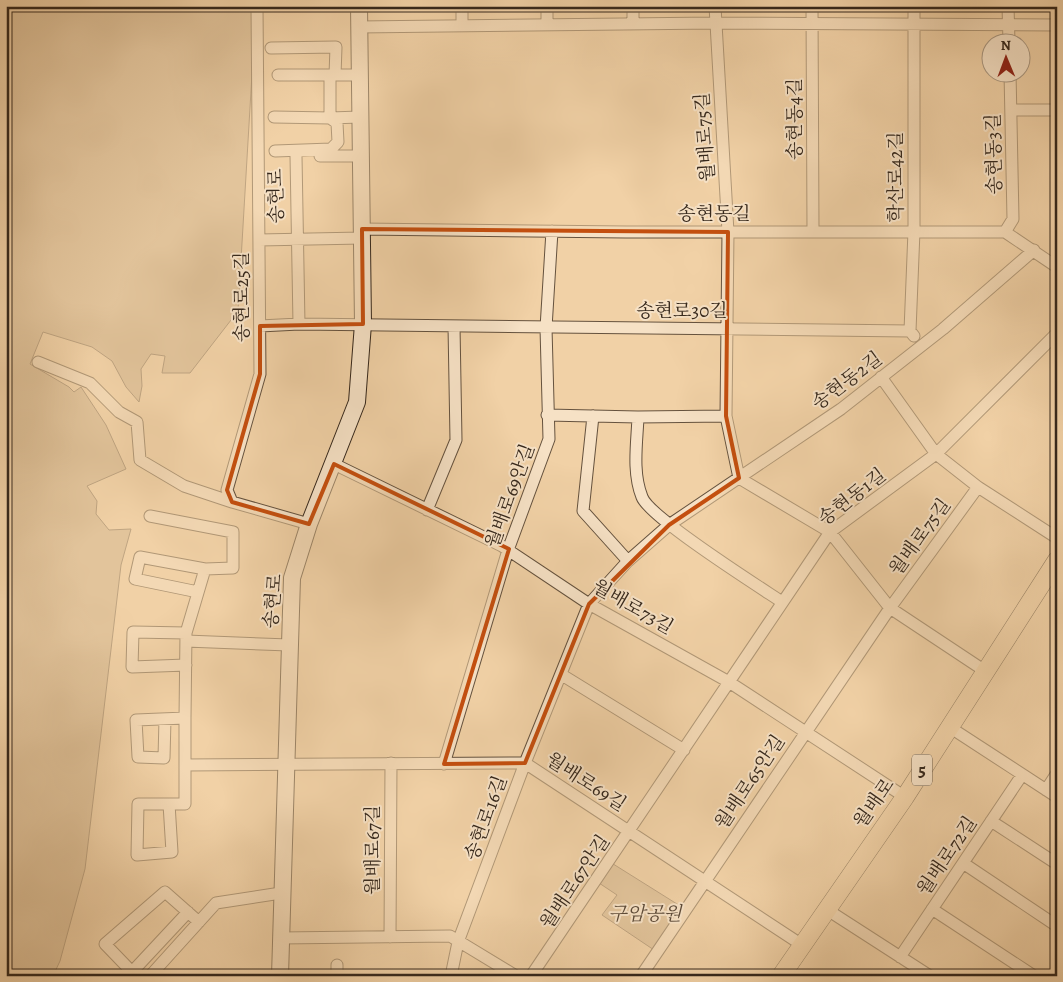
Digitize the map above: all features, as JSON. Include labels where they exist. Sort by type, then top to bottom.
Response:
[{"type":"main road","name":"송현로","points":[[280,976],[292,578],[309,524],[357,402],[363,324],[359,6]]},
{"type":"main road","name":"월배로","points":[[781,976],[905,797],[985,671],[1052,580],[1057,560]]},
{"type":"street","name":"송현로25길","points":[[232,502],[227,490],[260,374],[257,6]]},
{"type":"street","points":[[462,6],[462,26]]},
{"type":"street","points":[[547,6],[547,25]]},
{"type":"street","points":[[633,6],[633,24]]},
{"type":"street","name":"월배로75길","points":[[715,6],[728,232],[729,328],[726,416],[739,478],[830,532],[890,608],[985,671]]},
{"type":"street","name":"송현동4길","points":[[812,6],[813,231]]},
{"type":"street","name":"학산로42길","points":[[910,331],[914,231],[914,6]]},
{"type":"street","points":[[1008,6],[1009,32]]},
{"type":"street","points":[[358,27],[715,23],[1057,25]]},
{"type":"street","points":[[271,48],[336,48],[332,75],[330,118]]},
{"type":"street","points":[[278,75],[359,75]]},
{"type":"street","name":"송현동3길","points":[[1005,232],[1014,219],[1010,82]]},
{"type":"street","points":[[1011,110],[1057,110]]},
{"type":"street","points":[[274,117],[360,117]]},
{"type":"street","points":[[275,151],[330,149],[338,142],[337,123],[330,118]]},
{"type":"street","name":"송현로","points":[[259,156],[360,156]]},
{"type":"street","name":"송현로","points":[[296,156],[299,324]]},
{"type":"street","name":"송현동길","points":[[259,240],[362,234],[552,231],[1005,232]]},
{"type":"street","name":"월배로69안길","points":[[444,764],[508,550],[549,439],[546,328],[552,231]]},
{"type":"street","points":[[1005,232],[1057,267]]},
{"type":"street","name":"송현동2길","points":[[589,604],[628,561],[670,524],[841,409],[921,345],[943,330],[1034,250]]},
{"type":"street","points":[[260,326],[363,324]]},
{"type":"street","name":"송현로30길","points":[[363,324],[546,328],[729,328],[910,331]]},
{"type":"street","points":[[427,510],[456,440],[454,326]]},
{"type":"street","points":[[910,331],[921,345]]},
{"type":"street","name":"송현동1길","points":[[729,682],[830,532],[936,454],[1057,333]]},
{"type":"street","points":[[38,362],[90,383],[119,412],[137,422],[140,460],[184,486],[309,524]]},
{"type":"street","points":[[881,377],[936,454],[978,487],[1057,538]]},
{"type":"street","points":[[547,416],[638,418],[726,416]]},
{"type":"street","points":[[593,416],[583,511],[628,561]]},
{"type":"street","points":[[638,418],[636,474],[642,499],[670,524],[782,602]]},
{"type":"street","name":"월배로73길","points":[[334,464],[508,550],[589,604],[729,682],[905,797]]},
{"type":"street","name":"월배로75길","points":[[890,608],[978,487]]},
{"type":"street","points":[[150,516],[233,532],[233,568],[204,569],[140,557],[135,579],[198,592]]},
{"type":"street","points":[[169,804],[172,852],[137,855],[138,804],[169,804],[185,804],[186,637],[204,569]]},
{"type":"street","name":"송현로16길","points":[[451,976],[458,942],[525,763],[589,604]]},
{"type":"street","name":"월배로65안길","points":[[641,976],[804,732],[890,608]]},
{"type":"street","points":[[186,665],[132,667],[133,632],[289,645]]},
{"type":"street","points":[[562,675],[684,750]]},
{"type":"street","name":"월배로67안길","points":[[532,976],[729,682]]},
{"type":"street","points":[[165,719],[185,718]]},
{"type":"street","points":[[950,728],[1057,797]]},
{"type":"street","name":"월배로69길","points":[[185,765],[525,763],[802,945]]},
{"type":"street","name":"월배로67길","points":[[390,764],[390,937]]},
{"type":"street","points":[[1046,790],[1057,773]]},
{"type":"street","name":"월배로72길","points":[[900,957],[1022,775]]},
{"type":"street","points":[[991,821],[1057,864]]},
{"type":"street","points":[[963,863],[1057,926]]},
{"type":"street","points":[[188,912],[132,972],[105,944],[166,892],[188,912],[198,922]]},
{"type":"street","points":[[150,976],[216,903],[282,893]]},
{"type":"street","points":[[826,909],[930,976]]},
{"type":"street","points":[[932,910],[1034,976]]},
{"type":"street","points":[[280,938],[450,936],[516,976]]},
{"type":"highlighted area","points":[[362,229],[728,232],[726,416],[739,478],[669,525],[589,604],[525,763],[444,764],[509,549],[334,464],[309,524],[232,502],[227,490],[260,374],[260,326],[363,324]]},
{"type":"green space","points":[[6,6],[256,6],[238,311],[190,373],[162,373],[165,356],[151,354],[141,369],[142,386],[139,402],[126,387],[112,361],[92,347],[43,332],[30,364],[69,387],[74,392],[81,387],[106,425],[126,469],[87,486],[97,501],[96,514],[109,530],[131,529],[121,565],[85,869],[60,961],[53,976],[6,976]]},
{"type":"green space","name":"구암공원","points":[[610,862],[685,909],[657,952],[602,915],[617,895],[596,881]]}]
